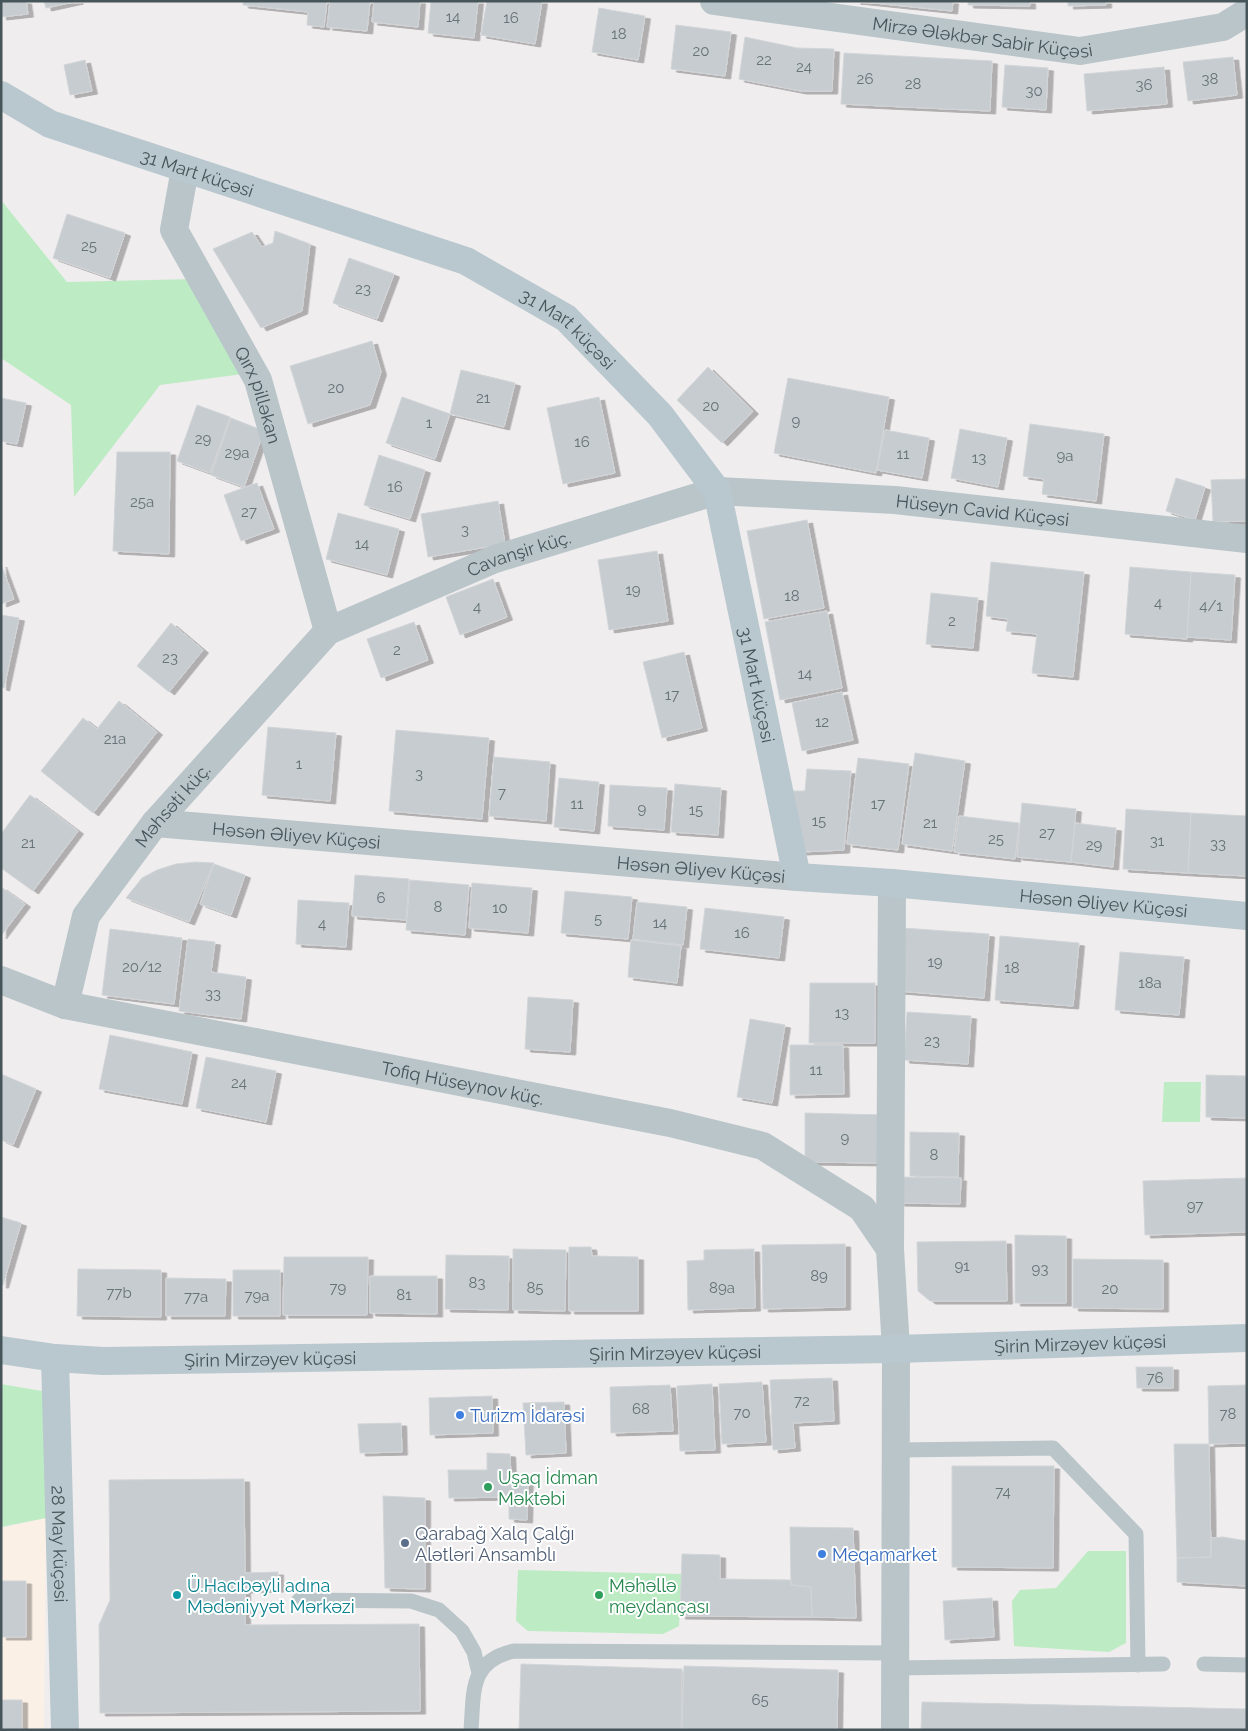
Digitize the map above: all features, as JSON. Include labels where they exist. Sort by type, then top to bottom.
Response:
[{"type":"street","name":"Mirzə Ələkbər Sabir Küçəsi","points":[[714,1],[1080,51],[1223,27],[1247,12]]},
{"type":"street","name":"31 Mart küçəsi","points":[[1,95],[50,124],[466,261],[566,318],[660,415],[717,492],[797,877]]},
{"type":"street","name":"Qırx pilləkan","points":[[185,169],[174,230],[258,380],[328,631]]},
{"type":"street","name":"Hüseyn Cavid Küçəsi","points":[[717,492],[895,500],[1247,539]]},
{"type":"street","name":"Cavanşir küç.","points":[[328,631],[495,559],[717,492]]},
{"type":"street","name":"Məhsəti küç.","points":[[65,1005],[86,916],[155,824],[328,631]]},
{"type":"street","name":"Həsən Əliyev Küçəsi","points":[[155,824],[797,877],[892,883],[1247,916]]},
{"type":"street","points":[[892,883],[890,1249],[896,1349],[895,1730]]},
{"type":"street","name":"Tofiq Hüseynov küç.","points":[[1,980],[65,1005],[670,1123],[764,1146],[862,1208],[890,1249]]},
{"type":"street","name":"Şirin Mirzəyev küçəsi","points":[[55,1358],[104,1362],[896,1349],[1247,1338]]},
{"type":"street","points":[[1,1350],[55,1358]]},
{"type":"street","name":"28 May küçəsi","points":[[55,1358],[65,1730]]},
{"type":"lane","points":[[896,1450],[1053,1448],[1136,1534],[1138,1665]]},
{"type":"lane","points":[[299,1600],[411,1601],[439,1610],[462,1631],[474,1652],[479,1673]]},
{"type":"lane","points":[[471,1730],[474,1690],[479,1673],[488,1661],[501,1654],[514,1651],[1138,1665],[1163,1664]]},
{"type":"lane","points":[[1204,1664],[1247,1665]]},
{"type":"shaded area","points":[[46,1518],[44,1730],[1,1730],[1,1528]]},
{"type":"green space","points":[[1,200],[67,282],[193,279],[243,374],[160,385],[74,497],[71,405],[1,358]]},
{"type":"green space","points":[[1164,1082],[1201,1082],[1200,1122],[1162,1122]]},
{"type":"green space","points":[[1,1384],[48,1392],[46,1518],[1,1527]]},
{"type":"green space","points":[[1088,1551],[1126,1551],[1126,1643],[1109,1652],[1014,1646],[1012,1601],[1020,1590],[1056,1588]]},
{"type":"green space","name":"Məhəllə meydançası","points":[[518,1570],[682,1574],[679,1626],[663,1634],[528,1631],[516,1621]]},
{"type":"building","points":[[1,1],[26,1],[28,14],[1,17]]},
{"type":"building","points":[[44,1],[78,1],[46,8]]},
{"type":"building","points":[[243,1],[327,1],[324,27],[307,25],[308,12],[243,5]]},
{"type":"building","points":[[330,1],[370,1],[367,31],[327,27]]},
{"type":"building","points":[[374,1],[420,1],[418,27],[372,22]]},
{"type":"building","points":[[431,1],[478,1],[474,38],[428,33]]},
{"type":"building","points":[[487,1],[542,1],[535,44],[481,35]]},
{"type":"building","points":[[855,1],[953,1],[952,11]]},
{"type":"building","points":[[968,1],[1030,1],[1030,6],[968,5]]},
{"type":"building","points":[[1068,1],[1106,1],[1106,5],[1068,6]]},
{"type":"building","points":[[599,8],[645,16],[638,60],[592,52]]},
{"type":"building","points":[[676,25],[731,32],[725,76],[671,69]]},
{"type":"building","points":[[745,37],[797,48],[834,49],[832,91],[801,91],[739,79]]},
{"type":"building","points":[[844,53],[992,61],[990,111],[841,104]]},
{"type":"building","points":[[1233,57],[1237,95],[1188,101],[1183,62]]},
{"type":"building","points":[[85,60],[92,91],[70,95],[64,65]]},
{"type":"building","points":[[1005,65],[1048,68],[1046,110],[1002,107]]},
{"type":"building","points":[[1164,67],[1167,104],[1087,111],[1084,74]]},
{"type":"building","points":[[67,214],[125,233],[110,278],[53,258]]},
{"type":"building","points":[[275,231],[310,244],[302,311],[261,328],[213,249],[252,232],[262,247],[273,243]]},
{"type":"building","points":[[349,258],[394,274],[377,319],[333,303]]},
{"type":"building","points":[[372,341],[381,372],[370,405],[308,424],[290,366]]},
{"type":"building","points":[[708,367],[753,411],[722,443],[677,400]]},
{"type":"building","points":[[461,370],[515,383],[504,427],[450,414]]},
{"type":"building","points":[[788,378],[889,397],[876,473],[774,453]]},
{"type":"building","points":[[402,397],[450,414],[435,459],[386,443]]},
{"type":"building","points":[[599,397],[615,473],[563,484],[547,408]]},
{"type":"building","points":[[1,398],[26,403],[17,444],[1,441]]},
{"type":"building","points":[[197,405],[230,417],[210,473],[177,461]]},
{"type":"building","points":[[231,418],[264,431],[244,487],[211,475]]},
{"type":"building","points":[[1030,424],[1104,434],[1096,501],[1042,494],[1044,479],[1023,476]]},
{"type":"building","points":[[960,429],[1007,438],[998,487],[951,478]]},
{"type":"building","points":[[885,430],[929,438],[922,478],[877,470]]},
{"type":"building","points":[[117,452],[170,452],[169,554],[113,551]]},
{"type":"building","points":[[379,455],[425,470],[410,519],[364,505]]},
{"type":"building","points":[[1176,478],[1205,487],[1195,520],[1166,511]]},
{"type":"building","points":[[1247,479],[1247,521],[1213,522],[1211,480]]},
{"type":"building","points":[[257,483],[274,529],[241,541],[224,495]]},
{"type":"building","points":[[498,501],[505,544],[428,557],[421,514]]},
{"type":"building","points":[[338,513],[399,529],[387,575],[326,559]]},
{"type":"building","points":[[807,520],[824,608],[764,619],[747,531]]},
{"type":"building","points":[[657,551],[668,621],[609,630],[598,560]]},
{"type":"building","points":[[991,562],[1084,572],[1073,677],[1032,673],[1037,634],[1006,631],[1008,619],[986,616]]},
{"type":"building","points":[[1,564],[14,599],[1,604]]},
{"type":"building","points":[[1130,567],[1191,572],[1187,639],[1125,634]]},
{"type":"building","points":[[1191,572],[1235,575],[1231,640],[1187,637]]},
{"type":"building","points":[[493,579],[507,617],[460,635],[446,597]]},
{"type":"building","points":[[931,593],[978,598],[973,648],[926,644]]},
{"type":"building","points":[[827,611],[842,688],[780,700],[765,622]]},
{"type":"building","points":[[1,615],[19,618],[4,688],[1,687]]},
{"type":"building","points":[[414,622],[428,660],[381,678],[367,639]]},
{"type":"building","points":[[171,623],[203,650],[169,692],[137,666]]},
{"type":"building","points":[[684,652],[702,728],[662,738],[643,662]]},
{"type":"building","points":[[842,692],[853,740],[802,751],[792,703]]},
{"type":"building","points":[[119,701],[157,732],[93,813],[41,771],[83,718],[97,729]]},
{"type":"building","points":[[268,727],[336,733],[330,801],[262,795]]},
{"type":"building","points":[[396,730],[489,738],[482,819],[389,811]]},
{"type":"building","points":[[915,753],[965,761],[952,851],[902,844]]},
{"type":"building","points":[[494,757],[550,762],[546,821],[489,816]]},
{"type":"building","points":[[858,758],[909,764],[898,850],[847,844]]},
{"type":"building","points":[[807,769],[851,771],[844,850],[801,852],[785,791],[805,791]]},
{"type":"building","points":[[559,778],[599,782],[594,831],[554,827]]},
{"type":"building","points":[[675,784],[721,788],[718,835],[671,832]]},
{"type":"building","points":[[610,785],[667,788],[664,830],[608,826]]},
{"type":"building","points":[[30,795],[78,831],[33,891],[1,868],[1,834]]},
{"type":"building","points":[[1022,803],[1076,809],[1071,862],[1017,857]]},
{"type":"building","points":[[1126,809],[1191,813],[1188,873],[1123,869]]},
{"type":"building","points":[[1191,813],[1247,816],[1247,876],[1188,873]]},
{"type":"building","points":[[959,816],[1019,823],[1015,859],[954,852]]},
{"type":"building","points":[[1075,823],[1116,828],[1113,867],[1071,862]]},
{"type":"building","points":[[214,863],[189,922],[126,898],[142,878],[157,870],[176,864]]},
{"type":"building","points":[[214,864],[245,875],[231,915],[200,904]]},
{"type":"building","points":[[355,875],[409,879],[406,920],[352,916]]},
{"type":"building","points":[[410,880],[469,885],[465,935],[406,930]]},
{"type":"building","points":[[472,883],[532,888],[528,933],[469,928]]},
{"type":"building","points":[[1,887],[25,904],[1,936]]},
{"type":"building","points":[[565,891],[632,897],[628,939],[561,933]]},
{"type":"building","points":[[298,900],[349,903],[346,947],[296,944]]},
{"type":"building","points":[[637,902],[687,907],[683,945],[633,939]]},
{"type":"building","points":[[705,908],[784,917],[779,958],[700,949]]},
{"type":"building","points":[[903,928],[989,934],[984,998],[898,991]]},
{"type":"building","points":[[110,929],[182,938],[174,1004],[102,995]]},
{"type":"building","points":[[1000,936],[1079,943],[1073,1006],[995,1000]]},
{"type":"building","points":[[188,939],[215,942],[211,972],[246,977],[241,1019],[179,1011]]},
{"type":"building","points":[[631,940],[681,946],[677,983],[628,977]]},
{"type":"building","points":[[1120,952],[1184,957],[1179,1015],[1115,1010]]},
{"type":"building","points":[[810,983],[875,983],[875,1043],[809,1043]]},
{"type":"building","points":[[528,997],[573,1000],[570,1052],[525,1049]]},
{"type":"building","points":[[907,1012],[971,1016],[968,1064],[904,1060]]},
{"type":"building","points":[[750,1019],[785,1025],[772,1103],[737,1097]]},
{"type":"building","points":[[110,1035],[192,1052],[182,1104],[99,1089]]},
{"type":"building","points":[[790,1045],[843,1045],[844,1094],[790,1095]]},
{"type":"building","points":[[206,1057],[276,1071],[266,1122],[196,1108]]},
{"type":"building","points":[[1,1074],[36,1089],[13,1145],[1,1140]]},
{"type":"building","points":[[1206,1075],[1247,1076],[1247,1118],[1206,1117]]},
{"type":"building","points":[[805,1113],[886,1115],[885,1163],[805,1162]]},
{"type":"building","points":[[910,1132],[959,1133],[958,1177],[910,1176]]},
{"type":"building","points":[[900,1177],[961,1178],[960,1204],[899,1203]]},
{"type":"building","points":[[1247,1178],[1247,1232],[1145,1235],[1143,1181]]},
{"type":"building","points":[[1,1217],[21,1223],[3,1285],[1,1285]]},
{"type":"building","points":[[1015,1235],[1066,1236],[1066,1303],[1015,1303]]},
{"type":"building","points":[[1006,1241],[1007,1301],[930,1301],[918,1291],[917,1242]]},
{"type":"building","points":[[845,1244],[845,1307],[763,1309],[762,1245]]},
{"type":"building","points":[[569,1247],[591,1247],[592,1256],[638,1257],[638,1311],[569,1311]]},
{"type":"building","points":[[513,1249],[566,1250],[565,1311],[513,1310]]},
{"type":"building","points":[[754,1249],[755,1308],[688,1310],[687,1261],[704,1260],[704,1250]]},
{"type":"building","points":[[446,1255],[509,1256],[508,1310],[445,1309]]},
{"type":"building","points":[[284,1257],[368,1257],[367,1315],[283,1315]]},
{"type":"building","points":[[1073,1259],[1163,1260],[1163,1309],[1073,1308]]},
{"type":"building","points":[[78,1269],[161,1270],[161,1317],[77,1316]]},
{"type":"building","points":[[233,1270],[280,1270],[280,1316],[233,1316]]},
{"type":"building","points":[[370,1276],[437,1276],[437,1314],[370,1313]]},
{"type":"building","points":[[166,1278],[226,1279],[225,1316],[166,1316]]},
{"type":"building","points":[[1136,1367],[1173,1367],[1173,1388],[1137,1388]]},
{"type":"building","points":[[832,1378],[834,1421],[793,1423],[795,1448],[773,1450],[770,1380]]},
{"type":"building","points":[[762,1382],[766,1442],[722,1444],[719,1384]]},
{"type":"building","points":[[712,1384],[715,1450],[680,1451],[677,1386]]},
{"type":"building","points":[[670,1385],[673,1431],[611,1433],[610,1387]]},
{"type":"building","points":[[1247,1385],[1247,1443],[1209,1444],[1208,1386]]},
{"type":"building","points":[[492,1396],[493,1433],[430,1435],[429,1398]]},
{"type":"building","points":[[564,1402],[566,1453],[526,1455],[523,1403]]},
{"type":"building","points":[[401,1423],[402,1452],[360,1453],[358,1424]]},
{"type":"building","points":[[1174,1444],[1209,1444],[1211,1557],[1177,1558]]},
{"type":"building","name":"Uşaq İdman Məktəbi","points":[[487,1453],[510,1454],[511,1477],[528,1477],[527,1520],[509,1519],[509,1497],[449,1498],[448,1470],[487,1470]]},
{"type":"building","points":[[952,1466],[1054,1466],[1053,1568],[952,1567]]},
{"type":"building","name":"Ü.Hacıbəyli adına Mədəniyyət Mərkəzi","points":[[244,1479],[245,1573],[278,1572],[278,1589],[245,1590],[245,1625],[419,1624],[420,1711],[100,1713],[99,1625],[110,1600],[109,1480]]},
{"type":"building","name":"Qarabağ Xalq Çalğı Alətləri Ansamblı","points":[[383,1496],[425,1498],[425,1589],[385,1588]]},
{"type":"building","name":"Meqamarket","points":[[790,1527],[853,1528],[856,1618],[812,1617],[811,1587],[791,1585]]},
{"type":"building","points":[[1223,1537],[1247,1541],[1247,1586],[1177,1582],[1177,1558],[1211,1557],[1211,1538]]},
{"type":"building","points":[[682,1554],[720,1555],[720,1579],[791,1580],[791,1585],[811,1587],[812,1617],[680,1616]]},
{"type":"building","points":[[1,1581],[26,1581],[26,1637],[1,1637]]},
{"type":"building","points":[[992,1598],[994,1637],[945,1640],[943,1601]]},
{"type":"building","points":[[521,1664],[682,1669],[681,1730],[519,1730]]},
{"type":"building","points":[[684,1666],[838,1670],[837,1730],[682,1730]]},
{"type":"building","points":[[1,1700],[22,1700],[22,1730],[1,1730]]},
{"type":"building","points":[[922,1702],[1247,1709],[1247,1730],[921,1730]]},
{"type":"place","name":"Turizm İdarəsi","points":[[460,1415]]},
{"type":"place","name":"Uşaq İdman Məktəbi","points":[[488,1487]]},
{"type":"place","name":"Qarabağ Xalq Çalğı Alətləri Ansamblı","points":[[405,1543]]},
{"type":"place","name":"Meqamarket","points":[[822,1554]]},
{"type":"place","name":"Ü.Hacıbəyli adına Mədəniyyət Mərkəzi","points":[[177,1595]]},
{"type":"place","name":"Məhəllə meydançası","points":[[599,1595]]}]
